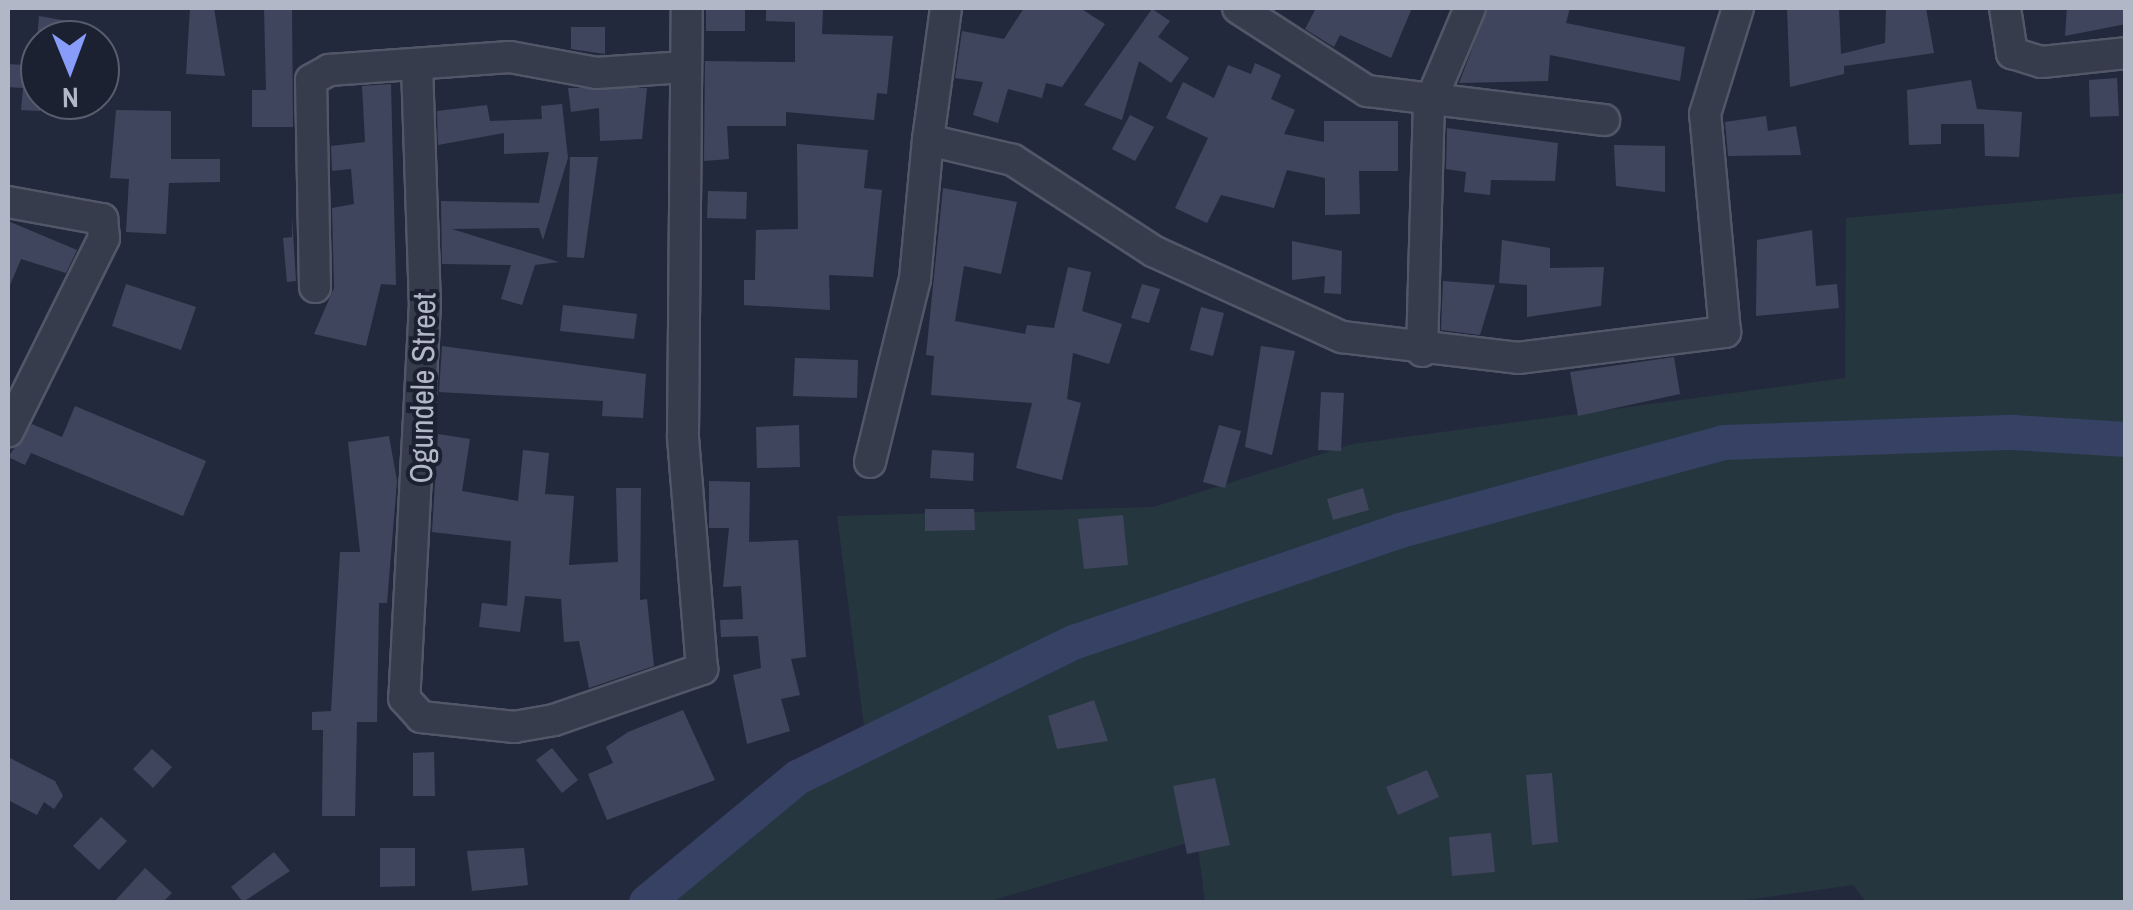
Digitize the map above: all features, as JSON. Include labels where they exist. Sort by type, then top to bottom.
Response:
[{"type":"street","points":[[315,287],[311,80],[330,70],[510,57],[596,73],[685,68],[687,8]]},
{"type":"street","points":[[870,462],[916,280],[928,140],[946,8]]},
{"type":"street","points":[[1238,8],[1338,80],[1428,105],[1604,120]]},
{"type":"street","points":[[1422,351],[1428,105],[1470,8]]},
{"type":"street","points":[[928,140],[1013,160],[1154,251],[1342,337],[1422,351],[1518,358],[1721,336],[1705,114],[1738,8]]},
{"type":"street","points":[[2004,8],[2012,53],[2042,62],[2126,54]]},
{"type":"street","name":"Ogundele Street","points":[[417,66],[425,303],[409,709],[514,726],[636,699],[702,668],[684,467],[685,68]]},
{"type":"street","points":[[8,202],[102,219],[104,238],[8,431]]},
{"type":"shaded area","points":[[2125,193],[2125,902],[1866,902],[1853,885],[1732,902],[1205,902],[1197,840],[987,902],[628,902],[866,742],[837,516],[1153,507],[1353,444],[1845,378],[1846,218]]},
{"type":"building","points":[[190,8],[214,8],[225,76],[186,74]]},
{"type":"building","points":[[264,8],[292,8],[293,127],[252,127],[252,90],[266,90]]},
{"type":"building","points":[[706,8],[745,8],[745,31],[706,31]]},
{"type":"building","points":[[766,8],[823,8],[822,34],[893,36],[887,94],[877,93],[874,120],[786,112],[786,126],[727,126],[729,159],[704,161],[705,61],[795,62],[795,22],[766,21]]},
{"type":"building","points":[[1024,8],[1080,8],[1105,24],[1062,87],[1046,83],[1042,98],[1008,89],[998,123],[973,115],[983,82],[955,78],[962,31],[1004,39]]},
{"type":"building","points":[[1316,8],[1412,8],[1391,58],[1340,35],[1334,47],[1305,29]]},
{"type":"building","points":[[1488,8],[1570,8],[1566,23],[1685,47],[1680,81],[1550,55],[1548,81],[1459,83]]},
{"type":"building","points":[[1787,8],[1839,8],[1841,54],[1885,43],[1886,8],[1926,8],[1934,53],[1844,66],[1844,74],[1790,87]]},
{"type":"building","points":[[2067,8],[2126,8],[2126,24],[2065,36]]},
{"type":"building","points":[[1152,9],[1170,21],[1158,37],[1189,58],[1171,83],[1139,61],[1122,120],[1084,105]]},
{"type":"building","points":[[571,27],[605,27],[605,54],[571,49]]},
{"type":"building","points":[[1255,63],[1281,75],[1271,99],[1295,110],[1284,134],[1324,142],[1324,121],[1398,121],[1398,171],[1359,171],[1360,214],[1325,215],[1325,178],[1287,170],[1274,208],[1221,195],[1207,223],[1175,208],[1208,138],[1166,118],[1183,82],[1214,98],[1228,65],[1251,74]]},
{"type":"building","points":[[8,64],[20,65],[20,88],[8,87]]},
{"type":"building","points":[[2117,78],[2119,116],[2090,117],[2089,80]]},
{"type":"building","points":[[1971,80],[1977,109],[2022,112],[2019,157],[1985,156],[1984,124],[1941,124],[1941,144],[1909,145],[1907,90]]},
{"type":"building","points":[[391,84],[396,285],[381,284],[366,346],[314,334],[334,288],[332,208],[354,204],[351,169],[332,171],[331,146],[365,142],[362,86]]},
{"type":"building","points":[[568,88],[647,88],[642,139],[600,141],[599,108],[571,112]]},
{"type":"building","points":[[562,104],[568,158],[543,240],[539,228],[452,229],[559,262],[535,265],[522,305],[501,299],[511,265],[442,264],[441,201],[539,203],[549,152],[504,154],[504,133],[438,145],[437,111],[487,105],[490,121],[542,119],[541,106]]},
{"type":"building","points":[[120,110],[171,111],[171,159],[220,159],[220,182],[169,183],[166,234],[126,232],[129,179],[110,178],[115,120],[120,120]]},
{"type":"building","points":[[1130,115],[1154,127],[1135,161],[1112,149]]},
{"type":"building","points":[[1766,116],[1768,131],[1796,126],[1801,155],[1728,156],[1725,122]]},
{"type":"building","points":[[1447,128],[1558,143],[1555,181],[1491,180],[1490,195],[1464,192],[1466,172],[1446,169]]},
{"type":"building","points":[[797,144],[868,150],[864,188],[882,190],[873,277],[829,275],[830,310],[744,305],[744,280],[755,280],[756,230],[798,229]]},
{"type":"building","points":[[1614,145],[1665,146],[1665,192],[1616,186]]},
{"type":"building","points":[[570,157],[598,157],[584,258],[567,257]]},
{"type":"building","points":[[943,188],[1017,202],[1001,274],[964,266],[955,321],[1025,334],[1027,325],[1054,328],[1068,267],[1091,272],[1082,311],[1122,324],[1109,364],[1073,353],[1067,399],[1081,403],[1062,480],[1016,468],[1032,403],[931,395],[934,356],[926,355]]},
{"type":"building","points":[[708,191],[747,192],[746,219],[707,218]]},
{"type":"building","points":[[292,216],[296,281],[287,282],[283,238],[292,237]]},
{"type":"building","points":[[8,221],[77,250],[66,273],[21,259],[8,290]]},
{"type":"building","points":[[1812,230],[1816,286],[1837,284],[1839,308],[1756,316],[1757,240]]},
{"type":"building","points":[[1502,240],[1550,248],[1550,268],[1604,267],[1601,306],[1527,317],[1527,285],[1499,283]]},
{"type":"building","points":[[1292,241],[1342,251],[1341,294],[1324,293],[1325,276],[1292,280]]},
{"type":"building","points":[[1443,281],[1495,285],[1480,335],[1441,330]]},
{"type":"building","points":[[126,284],[196,307],[181,350],[112,326]]},
{"type":"building","points":[[1142,284],[1160,289],[1149,323],[1131,318]]},
{"type":"building","points":[[563,305],[637,314],[634,339],[560,331]]},
{"type":"building","points":[[1201,307],[1224,313],[1213,356],[1190,350]]},
{"type":"building","points":[[442,346],[646,374],[643,418],[602,416],[603,401],[439,392]]},
{"type":"building","points":[[1261,346],[1295,351],[1272,455],[1245,447]]},
{"type":"building","points":[[1674,357],[1680,394],[1578,416],[1570,372]]},
{"type":"building","points":[[795,358],[858,360],[857,398],[793,396]]},
{"type":"building","points":[[1321,392],[1344,393],[1341,451],[1318,450]]},
{"type":"building","points":[[75,406],[206,461],[183,516],[31,453],[25,465],[8,457],[32,424],[62,437]]},
{"type":"building","points":[[799,425],[800,467],[757,468],[756,427]]},
{"type":"building","points":[[1219,425],[1241,431],[1225,488],[1203,482]]},
{"type":"building","points":[[438,434],[470,439],[462,491],[518,501],[523,450],[549,453],[545,494],[574,496],[569,565],[618,562],[616,488],[641,488],[640,600],[647,599],[654,666],[589,688],[579,641],[564,642],[561,599],[525,596],[520,632],[479,627],[482,603],[507,606],[511,541],[432,532]]},
{"type":"building","points":[[389,436],[397,481],[387,603],[379,603],[377,722],[357,722],[355,816],[322,816],[323,730],[312,730],[312,712],[331,711],[340,552],[360,552],[348,442]]},
{"type":"building","points":[[932,450],[974,453],[973,481],[930,478]]},
{"type":"building","points":[[709,481],[750,482],[749,542],[798,540],[806,657],[791,659],[800,695],[781,699],[790,731],[747,744],[733,675],[761,668],[758,636],[721,637],[720,620],[743,619],[741,586],[723,587],[729,528],[709,528]]},
{"type":"building","points":[[1363,488],[1369,510],[1333,520],[1327,499]]},
{"type":"building","points":[[925,509],[974,509],[975,530],[925,531]]},
{"type":"building","points":[[1123,515],[1128,565],[1084,569],[1078,519]]},
{"type":"building","points":[[1094,700],[1108,741],[1057,749],[1048,716]]},
{"type":"building","points":[[683,710],[715,780],[607,820],[588,774],[613,763],[606,747],[628,732]]},
{"type":"building","points":[[552,748],[578,780],[562,793],[536,760]]},
{"type":"building","points":[[152,749],[172,767],[153,788],[133,769]]},
{"type":"building","points":[[434,752],[435,796],[413,796],[413,753]]},
{"type":"building","points":[[8,757],[55,781],[63,796],[54,809],[44,802],[37,815],[8,800]]},
{"type":"building","points":[[1427,770],[1439,797],[1398,815],[1386,787]]},
{"type":"building","points":[[1552,773],[1558,842],[1532,845],[1526,775]]},
{"type":"building","points":[[1215,778],[1230,845],[1187,854],[1173,786]]},
{"type":"building","points":[[101,817],[127,841],[99,870],[73,846]]},
{"type":"building","points":[[1491,833],[1495,872],[1452,876],[1449,837]]},
{"type":"building","points":[[380,848],[415,848],[415,886],[380,887]]},
{"type":"building","points":[[524,848],[528,885],[472,891],[467,851]]},
{"type":"building","points":[[274,852],[290,871],[243,902],[231,887]]},
{"type":"building","points":[[145,868],[172,893],[163,902],[114,902]]},
{"type":"waterway","points":[[646,902],[797,777],[1073,642],[1400,530],[1723,442],[2014,432],[2126,439]]}]
